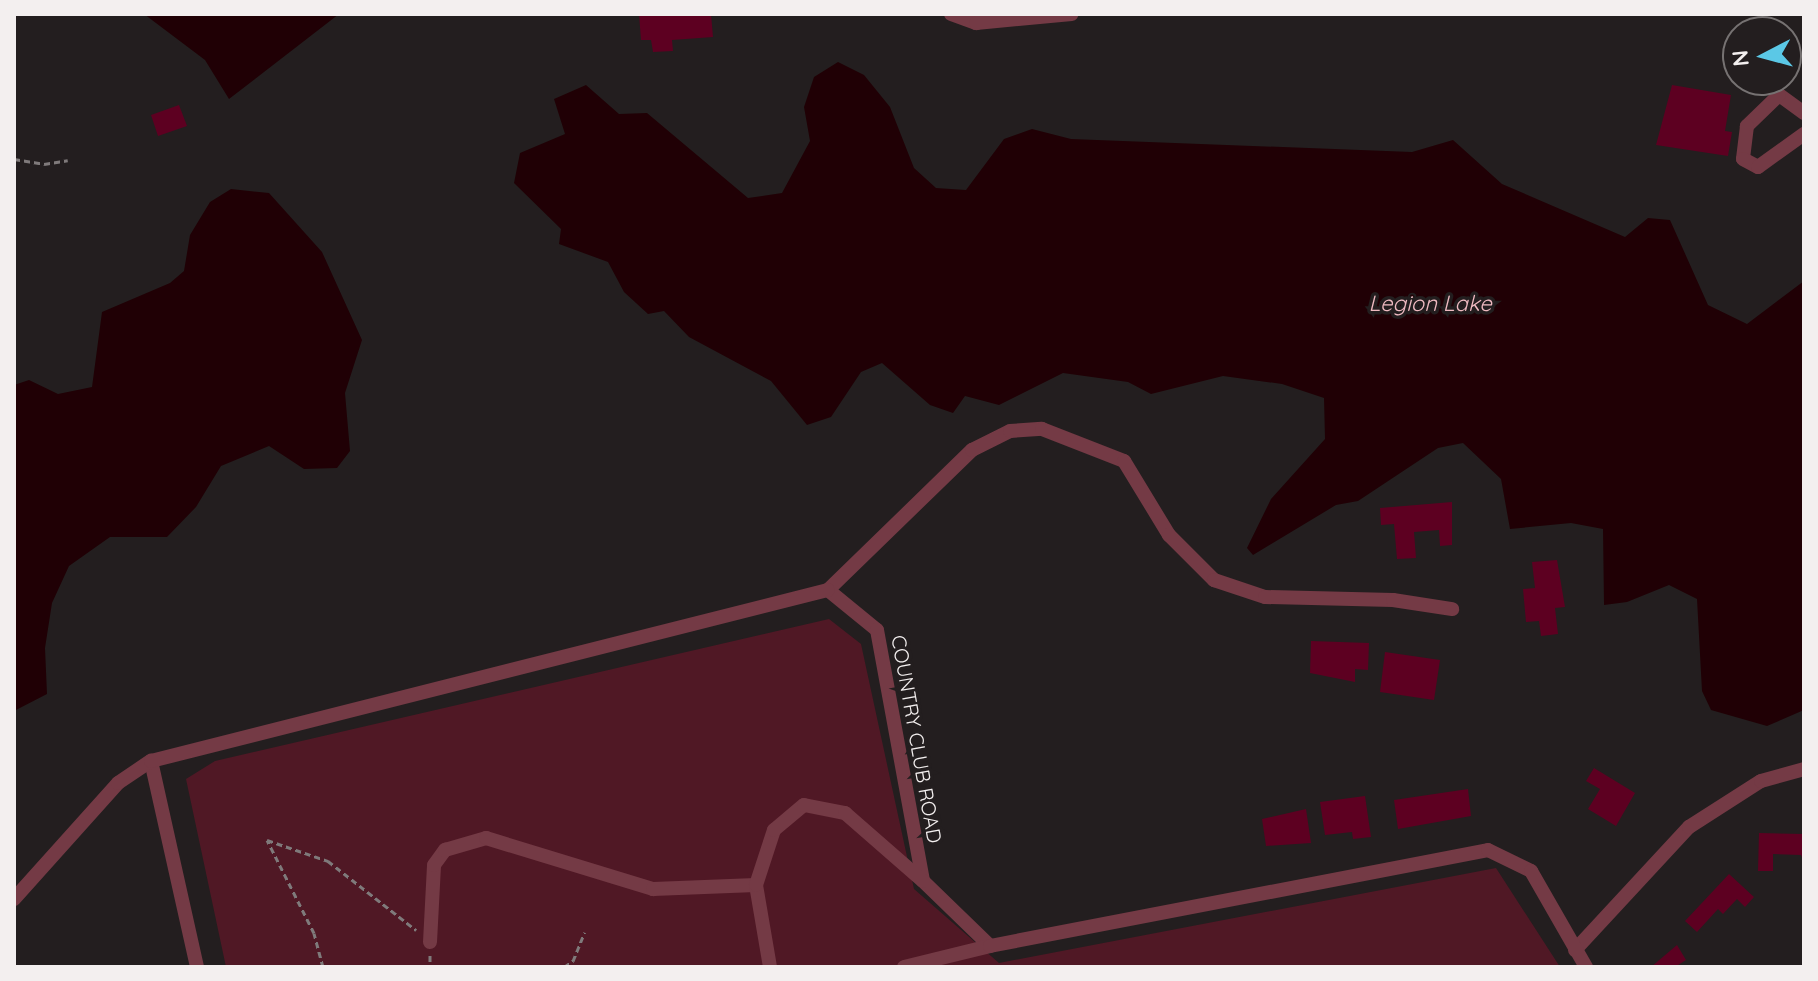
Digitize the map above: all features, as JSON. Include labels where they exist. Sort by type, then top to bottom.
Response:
[{"type":"street","points":[[951,14],[976,23],[1072,14]]},
{"type":"street","points":[[1804,113],[1779,95],[1747,126],[1745,164],[1758,167],[1804,134]]},
{"type":"street","points":[[14,899],[118,783],[151,761],[828,590],[972,450],[1010,431],[1042,429],[1124,461],[1169,535],[1214,580],[1265,597],[1393,600],[1452,609]]},
{"type":"street","name":"COUNTRY CLUB ROAD","points":[[828,590],[877,630],[923,881]]},
{"type":"street","points":[[151,761],[197,967]]},
{"type":"street","points":[[1575,950],[1689,827],[1761,781],[1804,769]]},
{"type":"street","points":[[770,967],[756,885],[774,830],[804,805],[845,813],[923,881],[990,946]]},
{"type":"street","points":[[430,942],[434,865],[445,850],[486,838],[653,889],[756,885]]},
{"type":"street","points":[[904,967],[990,946],[1488,850],[1531,871],[1586,967]]},
{"type":"path","points":[[14,159],[44,164],[68,160]]},
{"type":"path","points":[[323,967],[314,933],[267,840],[328,861],[430,942]]},
{"type":"path","points":[[564,967],[573,961],[585,932]]},
{"type":"shaded area","points":[[829,619],[861,644],[914,889],[999,963],[1496,868],[1560,967],[226,967],[186,779],[215,761]]},
{"type":"water","points":[[144,14],[339,14],[229,99],[205,60]]},
{"type":"water","name":"Legion Lake","points":[[838,62],[864,75],[890,107],[914,168],[936,188],[966,190],[1004,139],[1032,129],[1071,139],[1412,152],[1453,140],[1502,184],[1625,237],[1648,218],[1670,220],[1708,305],[1747,324],[1804,281],[1804,710],[1767,726],[1711,710],[1702,691],[1697,599],[1669,585],[1627,602],[1604,605],[1603,529],[1571,523],[1510,529],[1501,479],[1463,443],[1438,448],[1358,501],[1336,505],[1253,555],[1247,548],[1271,499],[1325,439],[1324,398],[1282,384],[1223,376],[1151,394],[1128,382],[1063,373],[999,405],[965,396],[953,413],[930,405],[882,363],[861,372],[831,417],[807,425],[771,381],[689,337],[664,311],[648,314],[624,292],[608,262],[559,244],[561,229],[514,183],[520,153],[565,134],[554,99],[586,85],[619,114],[647,113],[748,198],[782,193],[810,141],[804,107],[814,77]]},
{"type":"water","points":[[231,189],[269,193],[322,252],[362,340],[345,393],[350,451],[337,468],[304,469],[269,446],[221,466],[196,507],[167,537],[110,537],[69,566],[52,603],[45,648],[47,694],[14,711],[14,385],[29,380],[58,394],[92,387],[102,312],[170,283],[184,271],[190,235],[210,202]]},
{"type":"building","points":[[639,14],[711,14],[713,37],[672,40],[673,51],[653,52],[651,40],[641,40]]},
{"type":"building","points":[[1672,85],[1731,96],[1725,131],[1732,132],[1728,156],[1656,145]]},
{"type":"building","points":[[179,105],[187,126],[158,136],[151,115]]},
{"type":"building","points":[[1452,502],[1452,545],[1440,546],[1439,530],[1414,532],[1416,558],[1397,559],[1394,524],[1381,525],[1380,508]]},
{"type":"building","points":[[1557,560],[1565,607],[1555,608],[1558,634],[1541,636],[1539,621],[1526,622],[1523,589],[1535,588],[1532,562]]},
{"type":"building","points":[[1311,641],[1369,643],[1368,670],[1355,669],[1355,682],[1310,673]]},
{"type":"building","points":[[1385,652],[1440,660],[1434,700],[1380,692]]},
{"type":"building","points":[[1594,768],[1635,793],[1616,826],[1588,809],[1600,789],[1586,781]]},
{"type":"building","points":[[1468,789],[1471,816],[1398,829],[1394,800]]},
{"type":"building","points":[[1365,796],[1371,837],[1353,839],[1352,832],[1325,835],[1320,802]]},
{"type":"building","points":[[1306,809],[1311,843],[1266,846],[1262,819]]},
{"type":"building","points":[[1759,833],[1804,834],[1804,863],[1801,855],[1773,854],[1773,871],[1758,871]]},
{"type":"building","points":[[1729,874],[1754,897],[1745,907],[1737,899],[1723,914],[1718,909],[1697,932],[1685,921]]},
{"type":"building","points":[[1677,945],[1686,960],[1675,967],[1651,967]]}]
